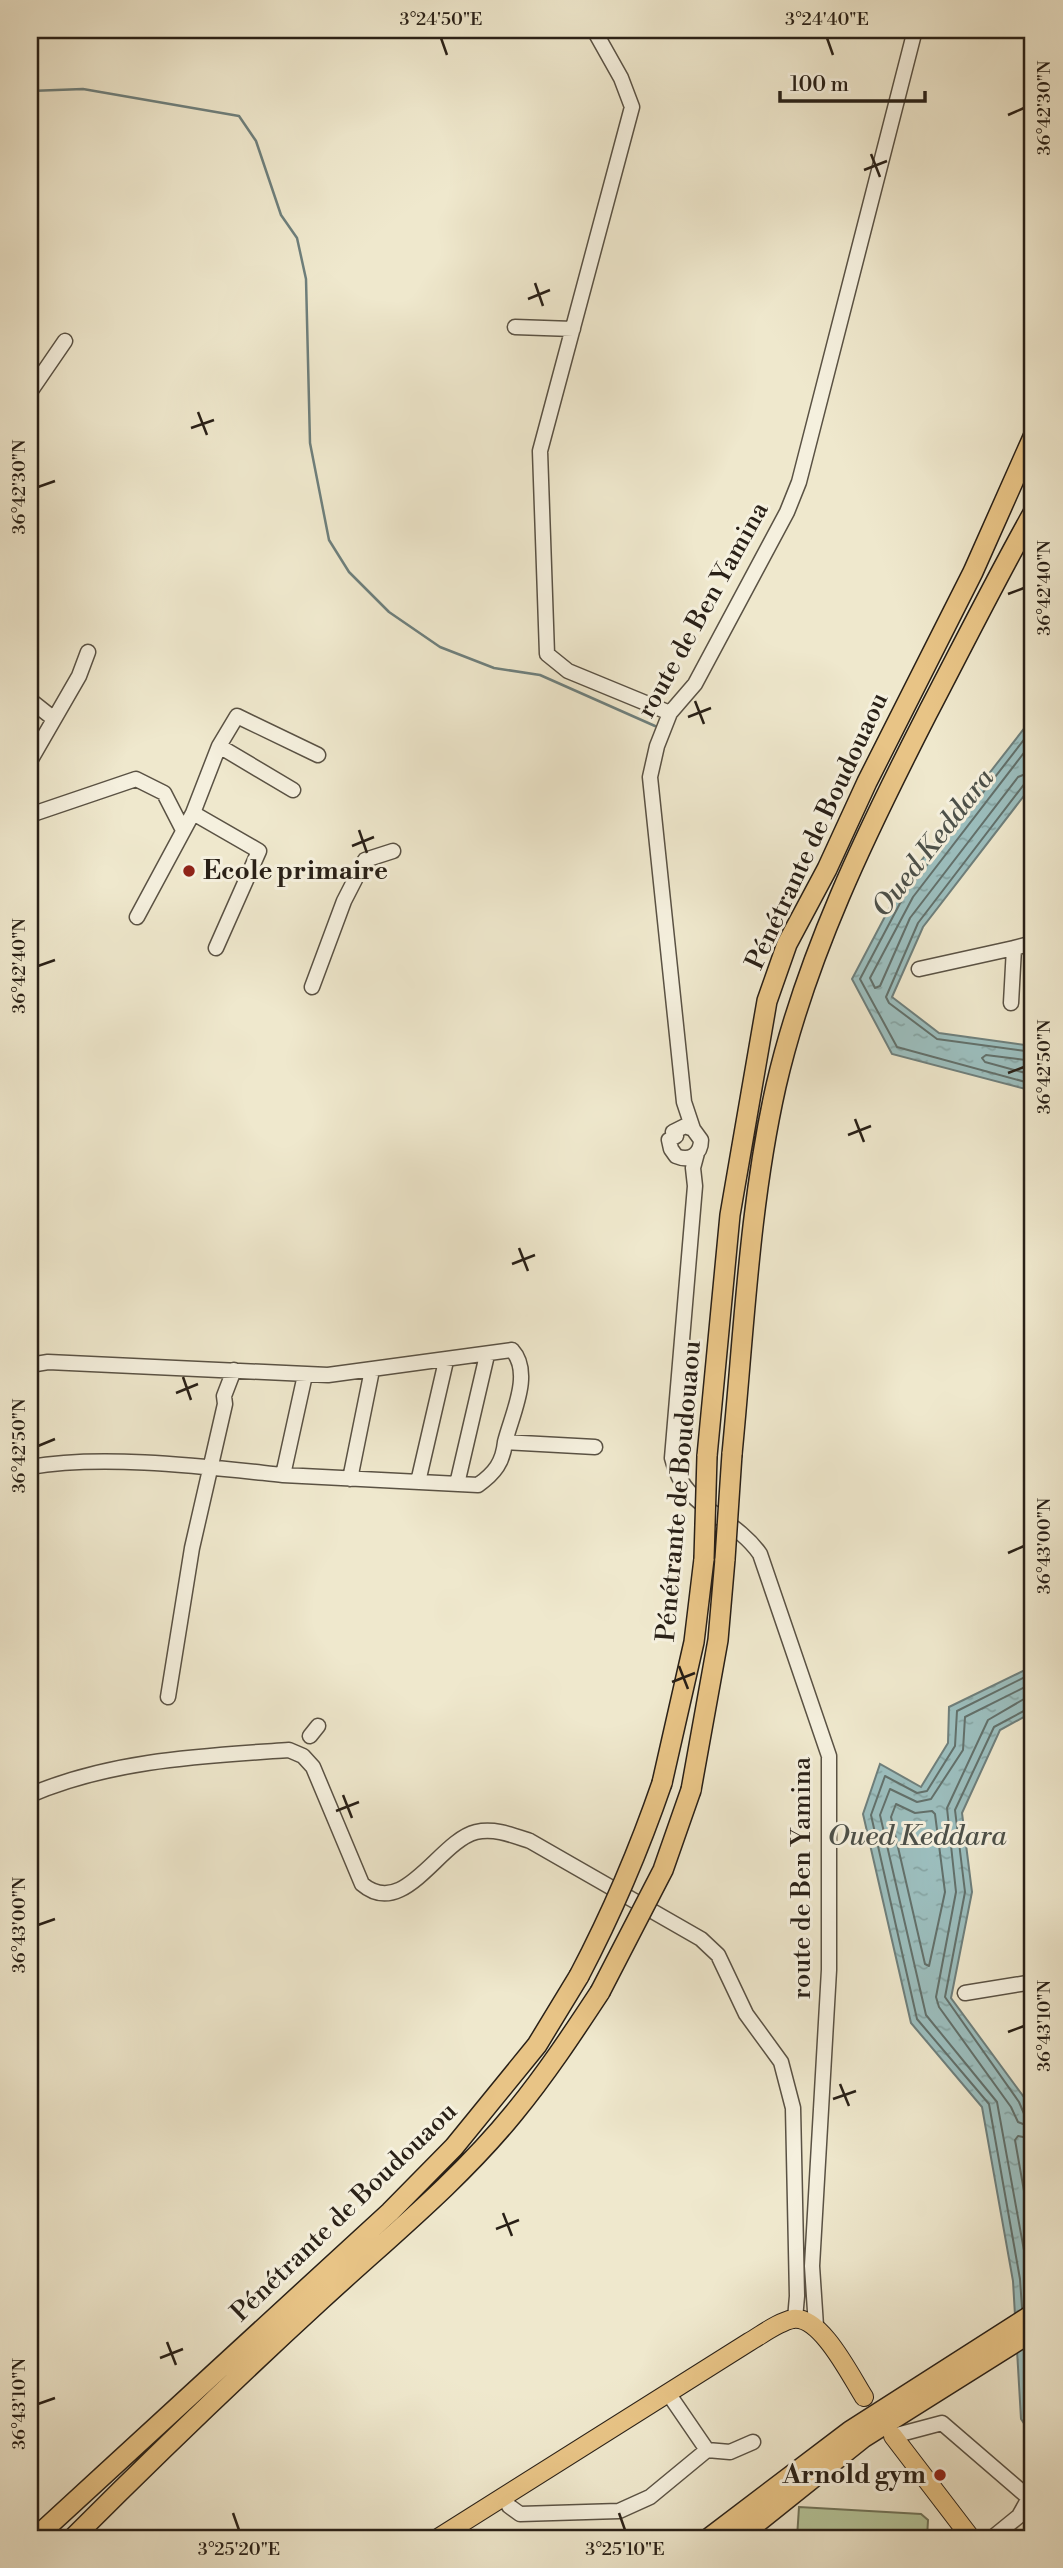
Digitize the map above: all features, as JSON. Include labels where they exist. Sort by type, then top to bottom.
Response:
[{"type":"highway","name":"Pénétrante de Boudouaou","points":[[73,2538],[316,2292],[454,2147],[537,2045],[579,1976],[611,1915],[639,1849],[662,1783],[694,1642],[704,1559],[707,1456],[730,1215],[767,1001],[787,944],[828,869],[866,782],[973,572],[1033,437]]},
{"type":"highway","name":"Pénétrante de Boudouaou","points":[[35,2538],[316,2292],[404,2225],[513,2114],[558,2056],[600,1992],[663,1870],[691,1790],[718,1640],[754,1217],[776,1088],[793,1021],[849,877],[886,795],[994,582],[1033,513]]},
{"type":"highway","points":[[741,2536],[863,2438],[985,2354],[1033,2314]]},
{"type":"highway","points":[[709,2538],[850,2431],[985,2354],[1033,2331]]},
{"type":"main road","points":[[438,2538],[750,2342],[795,2319],[816,2326],[864,2397]]},
{"type":"main road","points":[[893,2436],[971,2538]]},
{"type":"street","points":[[594,30],[621,78],[632,107],[540,451],[547,654],[568,671],[670,713]]},
{"type":"street","name":"route de Ben Yamina","points":[[816,2326],[813,2266],[829,1970],[829,1756],[760,1554],[743,1535],[688,1494],[675,1471],[672,1458],[695,1186],[693,1168],[701,1140],[693,1129],[684,1102],[650,777],[670,713],[695,684],[787,512],[799,482],[915,30]]},
{"type":"street","points":[[515,327],[573,329]]},
{"type":"street","points":[[30,393],[65,341]]},
{"type":"street","points":[[30,761],[79,676],[88,652]]},
{"type":"street","points":[[30,700],[54,719]]},
{"type":"street","points":[[137,917],[193,813],[219,746],[237,716],[318,755]]},
{"type":"street","points":[[219,746],[293,790]]},
{"type":"street","points":[[30,815],[136,779],[164,793],[183,830]]},
{"type":"street","points":[[193,813],[259,851],[216,948]]},
{"type":"street","points":[[312,988],[344,901],[365,860],[393,851]]},
{"type":"street","points":[[919,969],[1033,943]]},
{"type":"street","points":[[1011,1003],[1014,948]]},
{"type":"street","name":"route de Ben Yamina","points":[[680,1158],[673,1153],[669,1140],[676,1136],[673,1132],[684,1102]]},
{"type":"street","points":[[676,1129],[693,1129]]},
{"type":"street","points":[[695,1186],[680,1158],[690,1158],[697,1153]]},
{"type":"street","points":[[30,1365],[48,1362],[234,1370],[259,1375],[305,1375],[372,1370],[512,1350],[521,1360],[523,1372],[503,1456],[494,1475],[478,1485],[283,1475],[210,1468],[61,1462],[30,1467]]},
{"type":"street","points":[[457,1484],[487,1355]]},
{"type":"street","points":[[418,1482],[446,1361]]},
{"type":"street","points":[[168,1697],[192,1548],[225,1404],[224,1396],[234,1370]]},
{"type":"street","points":[[350,1479],[372,1370]]},
{"type":"street","points":[[283,1475],[305,1375]]},
{"type":"street","points":[[505,1442],[595,1447]]},
{"type":"street","points":[[30,1795],[57,1783],[120,1767],[289,1750],[303,1756],[313,1767],[362,1884],[373,1891],[386,1893],[403,1888],[465,1836],[499,1831],[530,1841],[701,1939],[718,1955],[746,2014],[781,2062],[789,2084],[793,2121],[797,2295],[795,2319]]},
{"type":"street","points":[[965,1993],[1033,1982]]},
{"type":"street","points":[[668,2393],[707,2450]]},
{"type":"street","points":[[893,2436],[942,2423],[1031,2500],[1019,2516],[992,2538]]},
{"type":"street","points":[[505,2497],[509,2506],[520,2514],[619,2511],[650,2497],[707,2450],[730,2452],[752,2442]]},
{"type":"green space","points":[[799,2507],[921,2514],[928,2520],[927,2538],[797,2538]]},
{"type":"water","name":"Oued Keddara","points":[[1033,717],[1033,784],[923,927],[892,997],[939,1033],[1033,1046],[1033,1091],[892,1054],[852,979],[900,888]]},
{"type":"water","name":"Oued Keddara","points":[[1033,1666],[1033,1712],[1000,1730],[962,1813],[972,1892],[951,1998],[1026,2100],[1033,2122],[1033,2437],[1021,2419],[1013,2281],[982,2107],[911,2023],[863,1814],[880,1764],[921,1787],[948,1743],[949,1707]]},
{"type":"waterway","points":[[30,91],[83,89],[239,116],[256,141],[281,215],[297,238],[306,279],[310,443],[329,540],[349,572],[389,612],[440,647],[494,668],[540,675],[655,726]]},
{"type":"place","name":"Ecole primaire","points":[[189,871]]},
{"type":"place","name":"Arnold gym","points":[[940,2475]]}]
